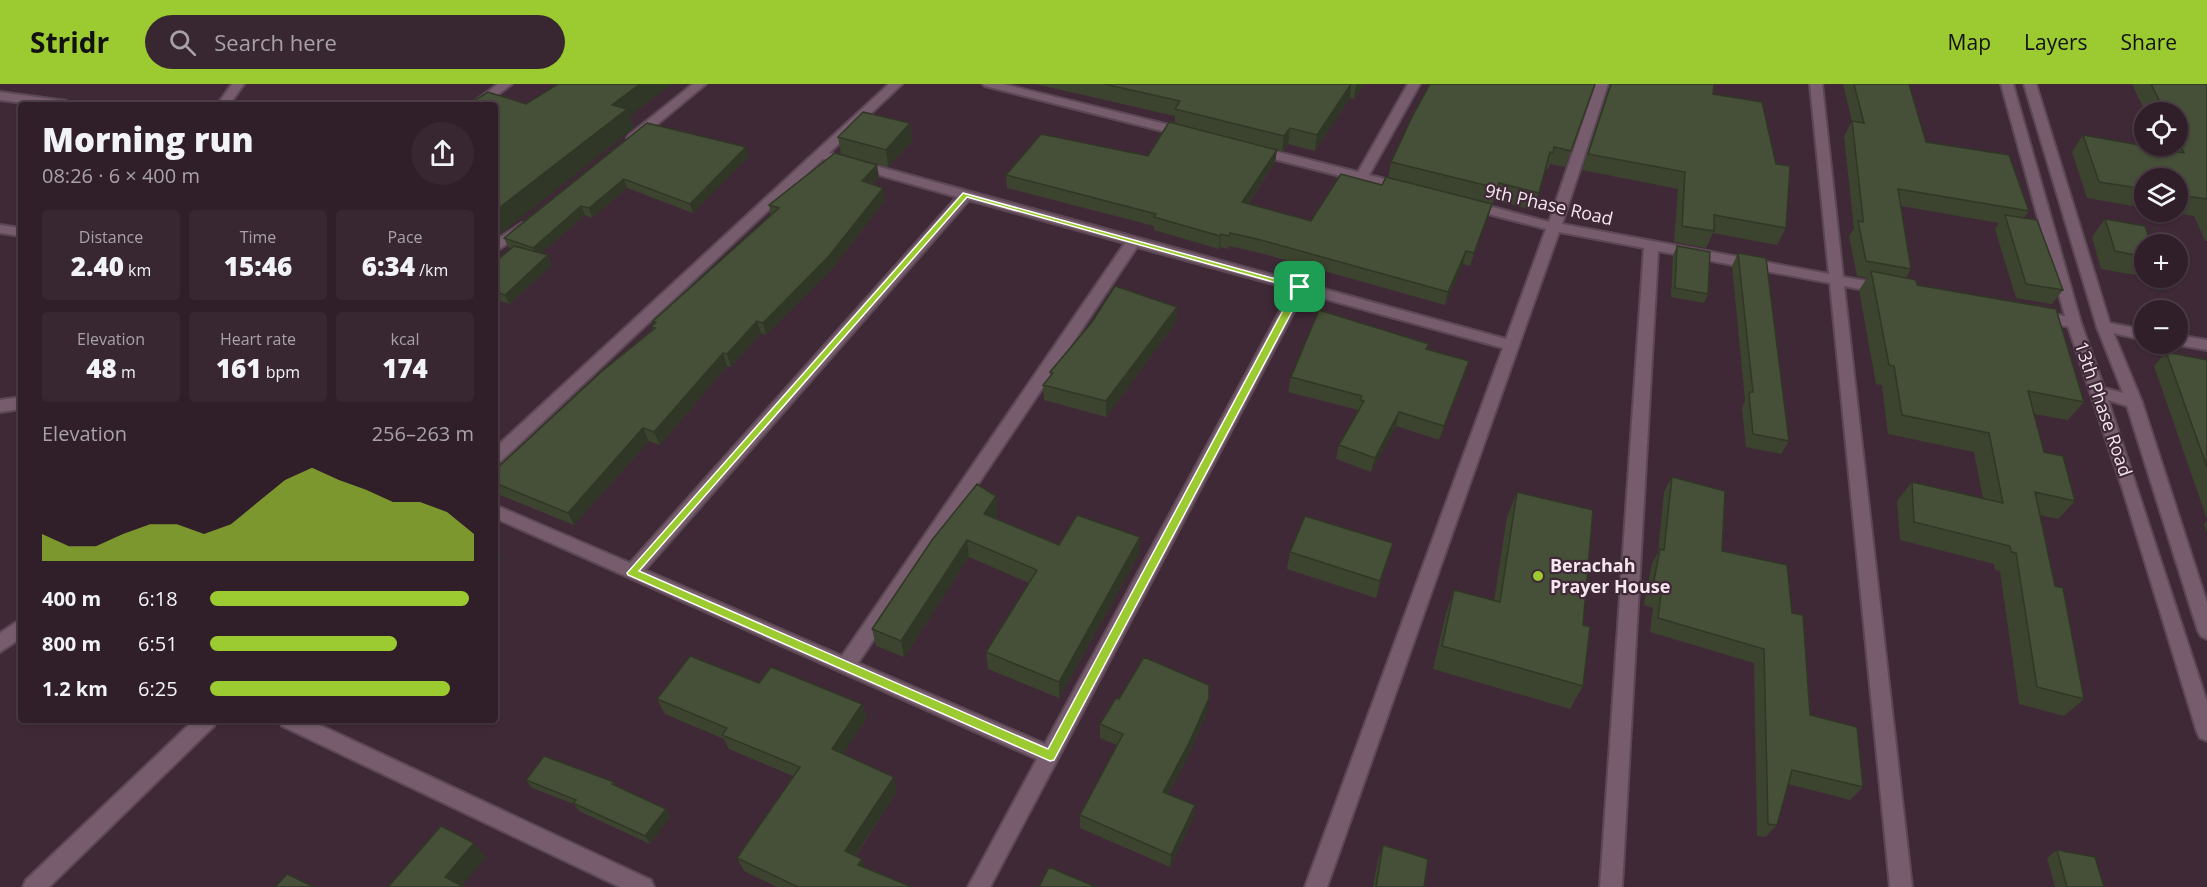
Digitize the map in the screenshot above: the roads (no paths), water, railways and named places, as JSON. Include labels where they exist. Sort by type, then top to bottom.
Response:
[{"type":"street","points":[[226,102],[238,84]]},
{"type":"street","points":[[480,102],[506,84]]},
{"type":"street","points":[[626,144],[700,84]]},
{"type":"street","points":[[498,454],[896,84]]},
{"type":"street","points":[[989,84],[1204,138]]},
{"type":"street","points":[[1362,177],[1414,86],[1400,84]]},
{"type":"street","points":[[1316,887],[1554,227],[1602,84]]},
{"type":"street","points":[[1816,84],[1901,887]]},
{"type":"street","name":"13th Phase Road","points":[[2007,84],[2074,323],[2130,487],[2207,732]]},
{"type":"street","name":"13th Phase Road","points":[[2030,84],[2104,327],[2134,402],[2207,631]]},
{"type":"street","points":[[0,96],[44,102]]},
{"type":"street","points":[[1238,146],[1419,192]]},
{"type":"street","points":[[821,155],[1510,345]]},
{"type":"street","points":[[632,573],[966,195]]},
{"type":"street","name":"9th Phase Road","points":[[1453,201],[1554,227],[1904,292]]},
{"type":"street","points":[[498,246],[532,219]]},
{"type":"street","points":[[0,229],[18,232]]},
{"type":"street","points":[[846,665],[1134,241]]},
{"type":"street","points":[[1611,887],[1651,245]]},
{"type":"street","points":[[979,887],[1300,287]]},
{"type":"street","points":[[2028,315],[2074,323]]},
{"type":"street","points":[[2104,327],[2134,333]]},
{"type":"street","points":[[2188,342],[2207,345]]},
{"type":"street","points":[[2097,391],[2134,402]]},
{"type":"street","points":[[0,406],[18,403]]},
{"type":"street","points":[[498,512],[1050,756]]},
{"type":"street","points":[[0,644],[18,629]]},
{"type":"street","points":[[34,887],[204,723]]},
{"type":"street","points":[[295,723],[643,887]]},
{"type":"place","name":"Berachah Prayer House","points":[[1538,576]]}]
